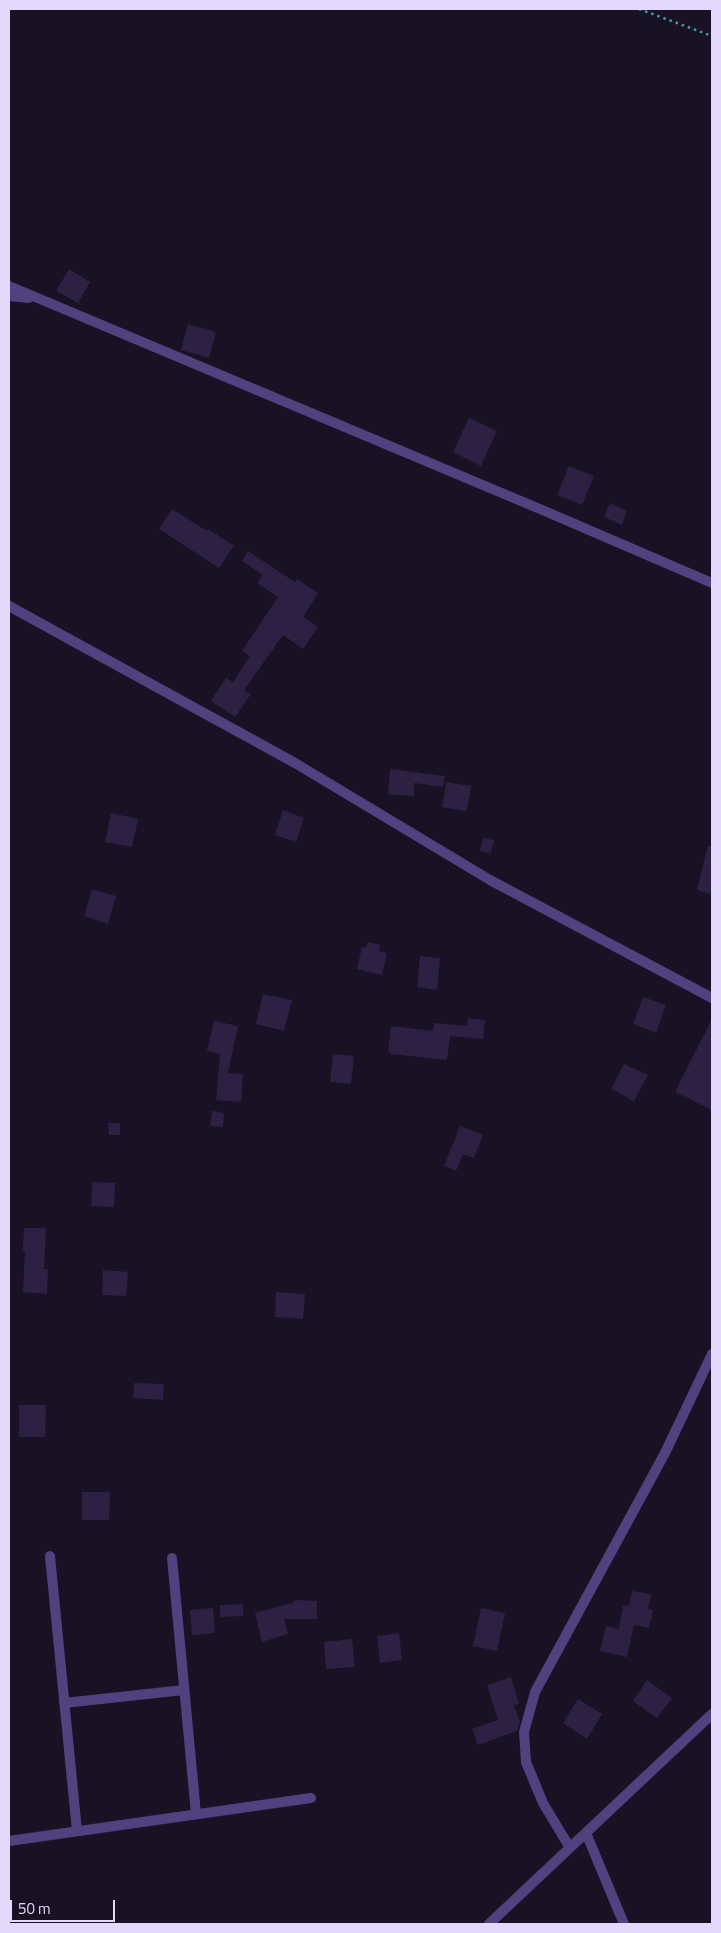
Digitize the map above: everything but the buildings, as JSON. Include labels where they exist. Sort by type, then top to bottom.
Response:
[{"type":"street","points":[[9,286],[712,583]]},
{"type":"street","points":[[9,296],[35,298]]},
{"type":"street","points":[[9,606],[295,763],[490,880],[712,998]]},
{"type":"street","points":[[570,1848],[543,1803],[526,1762],[524,1732],[535,1692],[665,1453],[712,1354]]},
{"type":"street","points":[[50,1556],[77,1832]]},
{"type":"street","points":[[172,1558],[196,1814]]},
{"type":"street","points":[[64,1703],[184,1690]]},
{"type":"street","points":[[489,1924],[712,1714]]},
{"type":"street","points":[[9,1842],[311,1798]]},
{"type":"street","points":[[586,1833],[624,1924]]},
{"type":"path","points":[[639,9],[712,36]]}]
